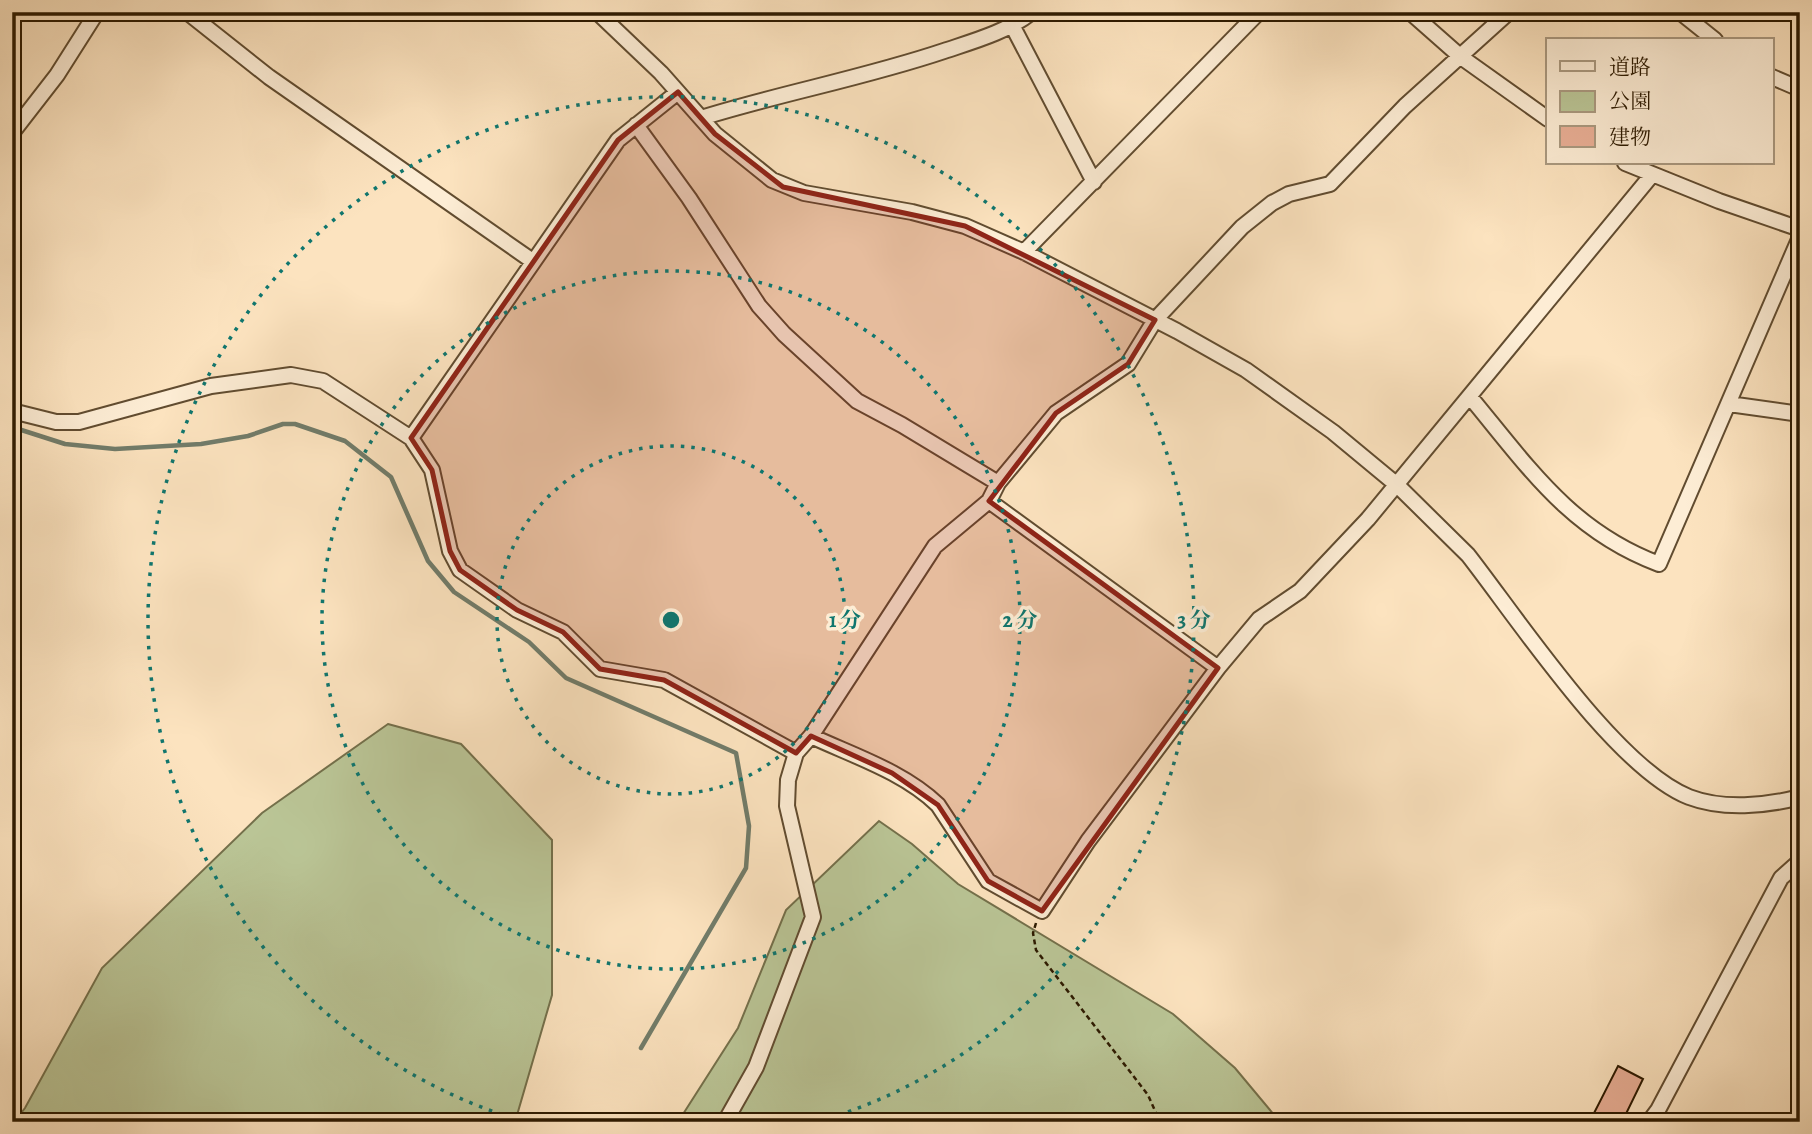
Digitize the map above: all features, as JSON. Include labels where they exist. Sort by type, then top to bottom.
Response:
[{"type":"street","points":[[12,133],[57,75],[97,12]]},
{"type":"street","points":[[187,12],[269,77],[531,260]]},
{"type":"street","points":[[597,12],[752,166],[783,187],[937,218],[984,233],[1156,320],[1246,370],[1333,432],[1397,485],[1468,555],[1615,741],[1667,785],[1689,797],[1713,803],[1753,805],[1800,797]]},
{"type":"street","points":[[701,118],[756,101],[882,72],[981,39],[1012,25],[1032,12]]},
{"type":"street","points":[[1024,252],[1259,12]]},
{"type":"street","points":[[1410,12],[1461,57],[1546,118]]},
{"type":"street","points":[[725,1122],[756,1067],[813,917],[787,806],[788,780],[796,753],[811,736],[935,546],[989,500],[998,483],[1056,413],[1128,364],[1156,320],[1242,227],[1272,203],[1289,194],[1330,184],[1405,106],[1509,12]]},
{"type":"street","points":[[1680,12],[1712,38]]},
{"type":"street","points":[[1012,25],[1094,182]]},
{"type":"street","points":[[1773,77],[1800,89]]},
{"type":"street","points":[[411,438],[531,260],[618,140],[678,92]]},
{"type":"street","points":[[636,125],[689,198],[758,306],[785,334],[857,401],[998,483]]},
{"type":"street","points":[[1627,164],[1651,176],[1800,229]]},
{"type":"street","points":[[811,736],[892,773],[928,795],[938,805],[988,881],[1042,911],[1088,841],[1218,668],[1259,619],[1300,590],[1397,485],[1651,176]]},
{"type":"street","points":[[1471,398],[1544,486],[1586,527],[1630,553],[1659,564],[1800,237]]},
{"type":"street","points":[[12,411],[56,422],[79,422],[211,386],[291,375],[323,381],[411,438],[432,470],[450,551],[460,570],[517,610],[563,632],[600,669],[664,680],[796,753]]},
{"type":"street","points":[[1729,404],[1800,414]]},
{"type":"street","points":[[1800,463],[1800,553]]},
{"type":"street","points":[[989,500],[1186,641],[1218,668]]},
{"type":"street","points":[[1648,1122],[1658,1111],[1781,878],[1800,861]]},
{"type":"path","points":[[1042,911],[1033,933],[1036,950],[1148,1095],[1160,1122]]},
{"type":"highlighted area","points":[[678,92],[715,134],[783,187],[965,226],[1155,320],[1128,364],[1056,413],[989,501],[1218,668],[1042,911],[988,881],[938,805],[892,773],[811,736],[796,753],[664,680],[600,669],[563,632],[517,610],[460,570],[450,551],[432,470],[411,438],[618,140]]},
{"type":"green space","points":[[388,724],[461,744],[552,840],[552,995],[515,1122],[14,1122],[25,1108],[102,968],[262,813]]},
{"type":"green space","points":[[879,821],[912,844],[958,884],[1173,1014],[1235,1068],[1280,1122],[678,1122],[738,1028],[786,910]]},
{"type":"building","points":[[1618,1066],[1643,1079],[1622,1122],[1602,1122],[1592,1117]]},
{"type":"waterway","points":[[12,427],[65,444],[115,449],[201,444],[248,436],[283,424],[295,424],[345,441],[391,477],[428,561],[454,592],[529,642],[566,678],[736,753],[749,826],[746,868],[641,1048]]}]
